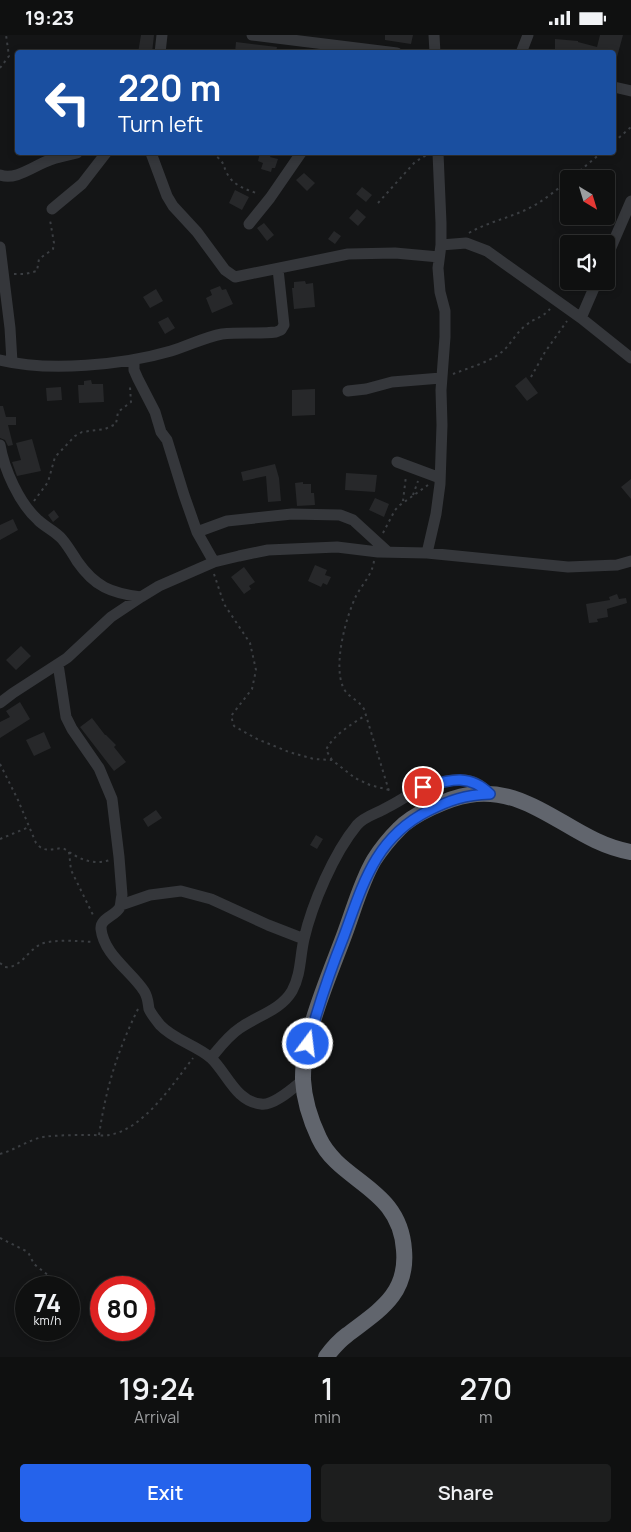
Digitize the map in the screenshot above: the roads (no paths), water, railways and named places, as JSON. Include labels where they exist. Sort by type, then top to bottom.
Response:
[{"type":"highway","points":[[326,1357],[344,1336],[369,1319],[390,1300],[398,1289],[403,1275],[404,1250],[400,1229],[388,1205],[330,1155],[320,1139],[308,1107],[303,1080],[308,1044],[321,998],[374,860],[401,827],[420,815],[453,799],[470,795],[490,794],[510,797],[533,805],[580,834],[600,843],[631,852]]},
{"type":"street","points":[[160,50],[162,35]]},
{"type":"street","points":[[252,35],[357,50]]},
{"type":"street","points":[[434,35],[435,50]]},
{"type":"street","points":[[523,50],[528,35]]},
{"type":"street","points":[[616,87],[631,91]]},
{"type":"street","points":[[0,175],[20,174],[48,161],[70,155]]},
{"type":"street","points":[[52,209],[82,184],[104,155]]},
{"type":"street","points":[[152,155],[173,207],[197,232],[225,270],[234,277],[348,254],[395,253],[439,257]]},
{"type":"street","points":[[249,224],[270,198],[300,155]]},
{"type":"street","points":[[427,553],[436,514],[439,478],[442,425],[441,378],[445,322],[439,277],[439,257],[446,244],[438,155]]},
{"type":"street","points":[[615,238],[631,201]]},
{"type":"street","points":[[446,244],[466,243],[481,247],[631,357]]},
{"type":"street","points":[[0,247],[10,328],[4,364],[134,365],[223,334],[276,333],[284,325],[278,269]]},
{"type":"street","points":[[577,316],[592,290]]},
{"type":"street","points":[[134,365],[155,412],[161,432],[167,440],[197,532],[212,563]]},
{"type":"street","points":[[348,391],[366,389],[392,382],[441,378]]},
{"type":"street","points":[[0,445],[13,483],[29,509],[38,521],[60,537],[85,572],[112,592],[141,597]]},
{"type":"street","points":[[398,462],[439,478]]},
{"type":"street","points":[[197,532],[227,521],[292,514],[331,514],[345,516],[353,520],[381,549]]},
{"type":"street","points":[[0,703],[58,664],[87,641],[111,617],[159,586],[212,563],[268,550],[337,547],[381,549],[568,567],[617,565],[631,561]]},
{"type":"street","points":[[58,664],[66,717],[99,769],[108,788],[114,815],[122,895],[121,905],[102,924],[102,932],[107,945],[122,966],[146,993],[150,1011],[160,1025],[210,1058],[242,1095],[261,1105],[286,1094],[303,1080]]},
{"type":"street","points":[[210,1058],[226,1038],[240,1027],[280,1004],[292,991],[302,961],[304,939],[326,879],[357,825],[366,817],[378,813],[423,787],[456,780],[469,781],[480,784],[490,794]]},
{"type":"street","points":[[121,905],[150,895],[181,891],[211,899],[304,939]]}]
